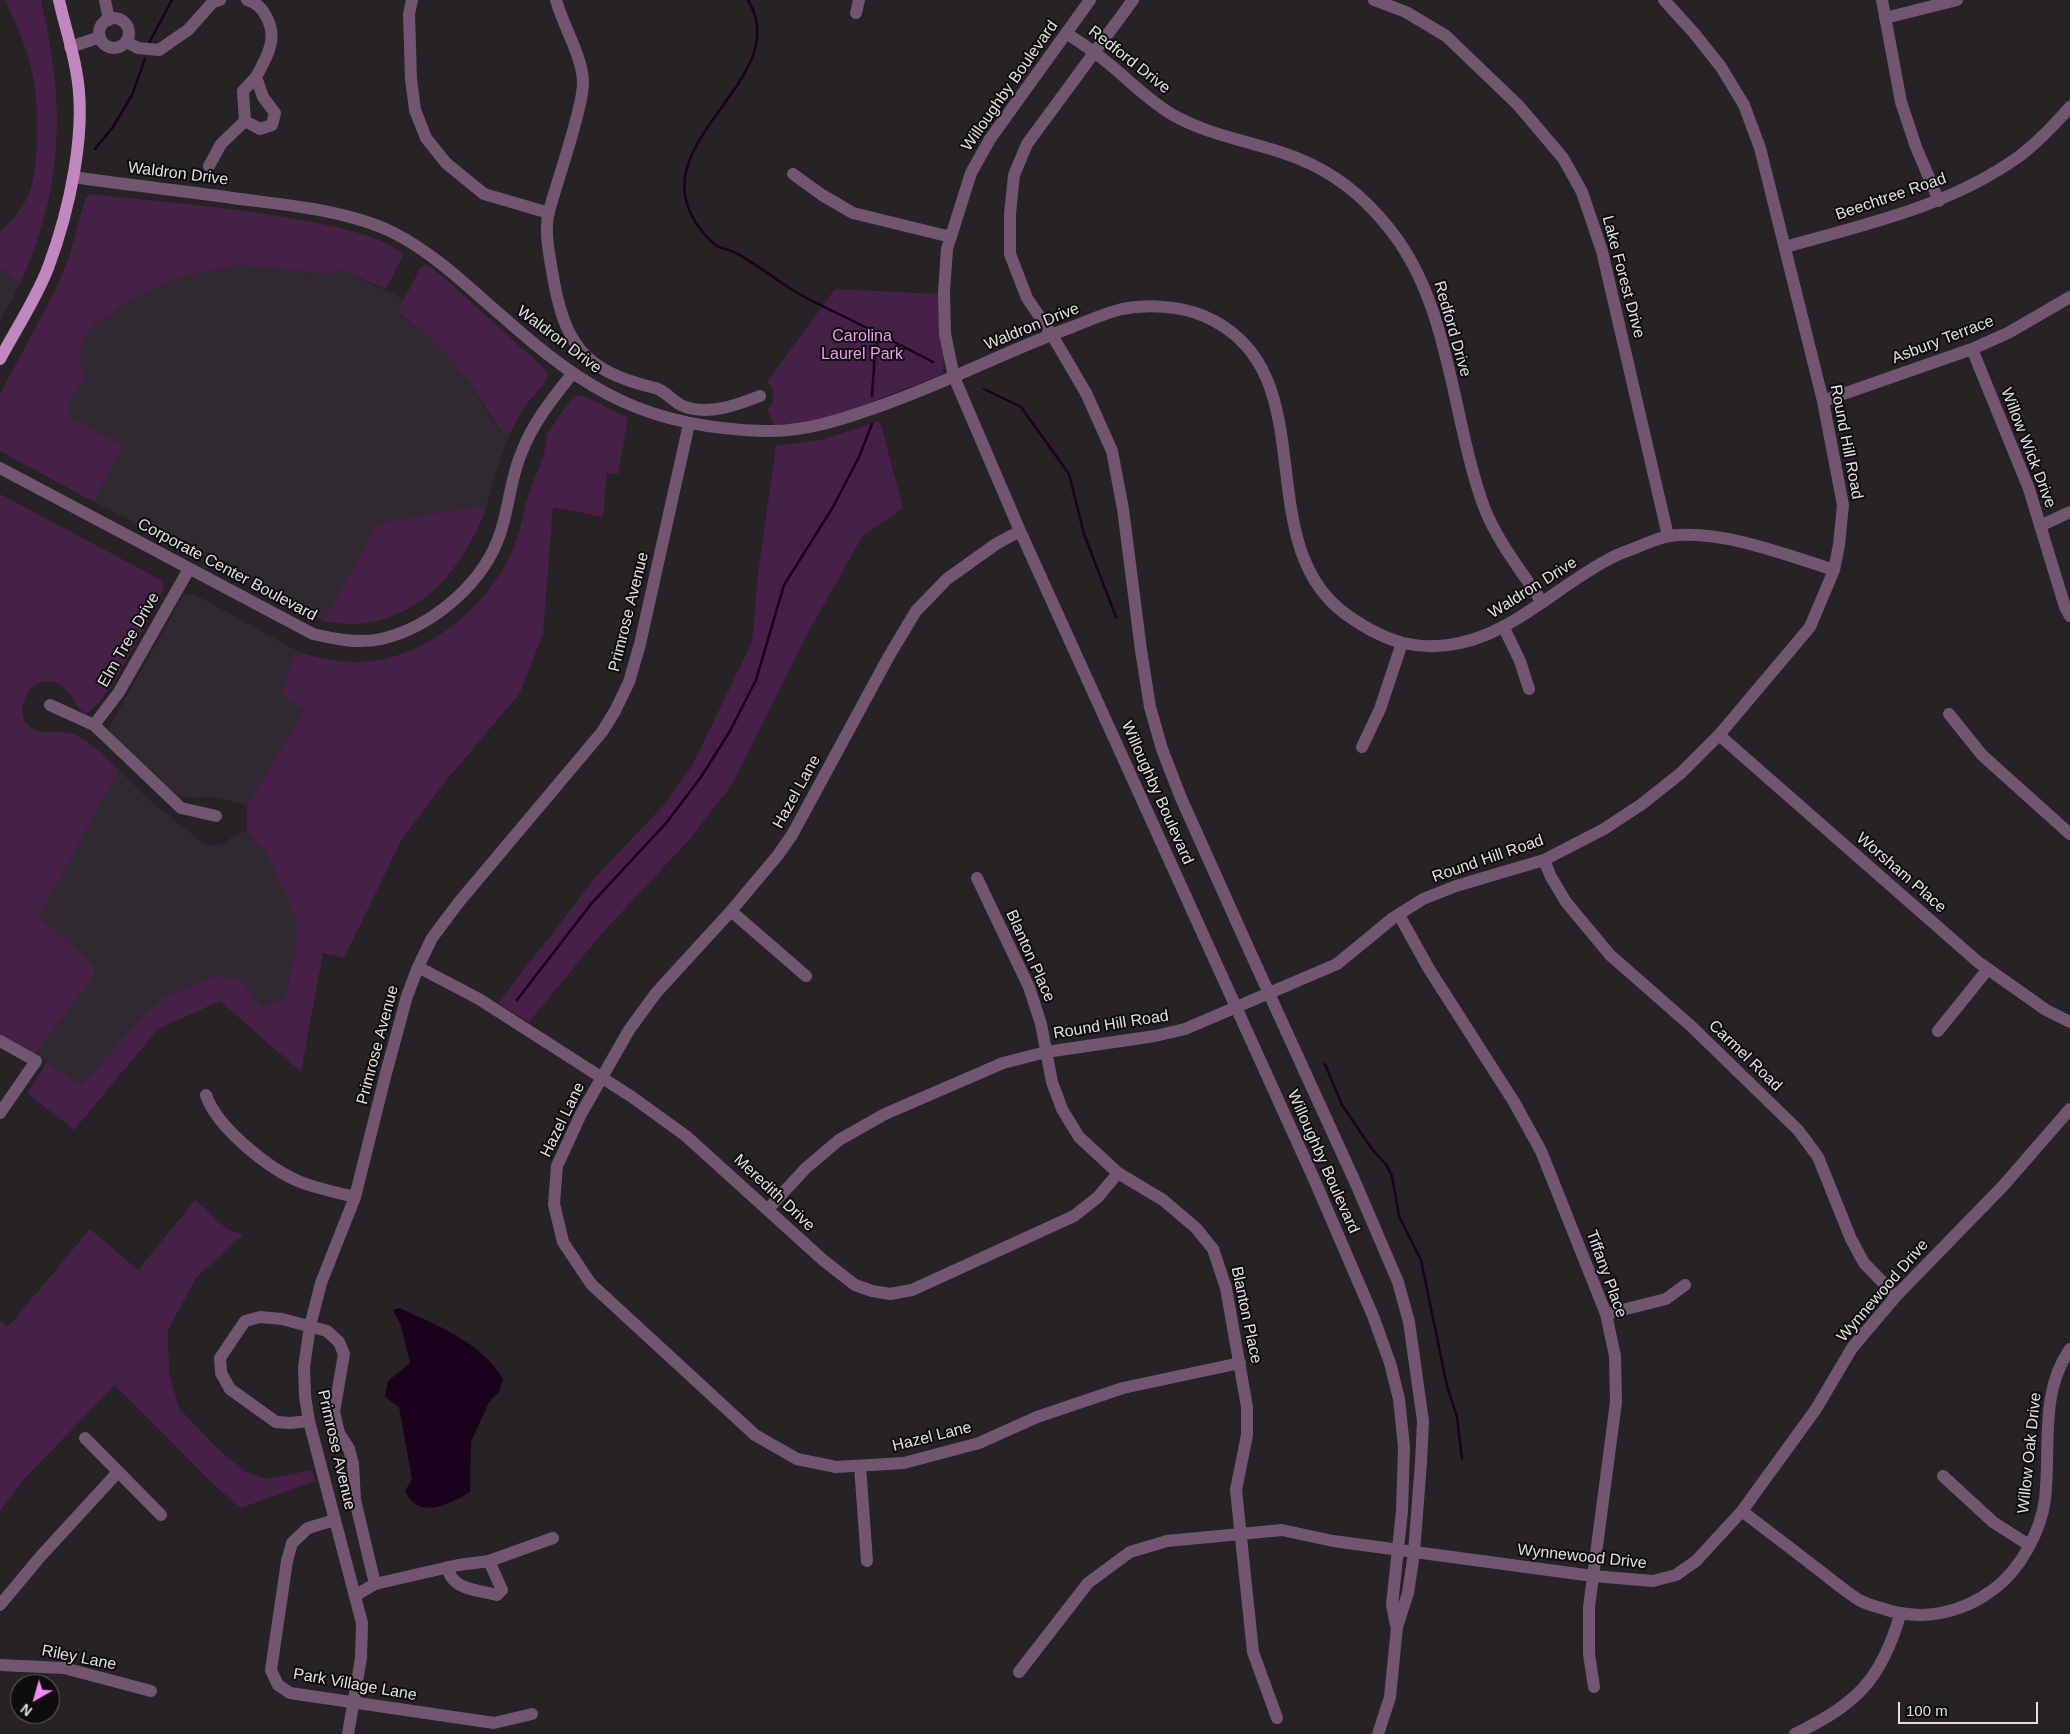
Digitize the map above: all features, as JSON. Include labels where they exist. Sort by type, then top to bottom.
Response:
[{"type":"main road","points":[[0,359],[47,270],[66,213],[73,177],[79,108],[76,71],[59,0]]},
{"type":"street","points":[[105,0],[109,20]]},
{"type":"street","points":[[127,42],[138,48],[159,50],[188,30],[213,2],[220,0]]},
{"type":"street","points":[[245,121],[243,91],[256,77],[272,44],[272,28],[265,4],[247,0]]},
{"type":"street","points":[[412,0],[409,14],[411,79],[415,110],[426,138],[446,163],[484,194],[514,204],[549,212]]},
{"type":"street","points":[[556,0],[580,64],[583,83],[568,154],[549,212],[547,227],[548,246],[558,306],[567,333],[584,355],[604,371],[631,382],[659,389],[684,406],[706,410],[737,405],[760,396]]},
{"type":"street","points":[[856,13],[859,0]]},
{"type":"street","name":"Willoughby Boulevard","points":[[1090,0],[990,138],[970,173],[947,249],[944,292],[945,334],[954,377],[1020,531],[1366,1298],[1390,1363],[1399,1399],[1404,1447],[1398,1550],[1392,1605],[1397,1627]]},
{"type":"street","name":"Willoughby Boulevard","points":[[1133,0],[1027,144],[1014,175],[1010,214],[1010,254],[1027,298],[1052,335],[1086,393],[1112,451],[1124,509],[1141,650],[1150,707],[1162,749],[1185,806],[1356,1184],[1398,1282],[1409,1322],[1422,1421],[1414,1553],[1408,1593],[1397,1627],[1390,1697],[1378,1734]]},
{"type":"street","name":"Lake Forest Drive","points":[[1374,0],[1406,12],[1446,36],[1518,105],[1563,158],[1577,184],[1602,251],[1668,536]]},
{"type":"street","name":"Round Hill Road","points":[[768,1209],[806,1168],[839,1140],[885,1114],[1003,1063],[1046,1052],[1155,1036],[1185,1029],[1337,964],[1399,915],[1423,899],[1456,886],[1544,860],[1604,829],[1642,804],[1681,773],[1719,735],[1810,627],[1834,570],[1839,546],[1842,505],[1823,401],[1760,148],[1744,105],[1721,67],[1664,0]]},
{"type":"street","points":[[1882,0],[1901,102],[1916,148],[1939,201]]},
{"type":"street","points":[[1886,18],[1956,0]]},
{"type":"street","points":[[109,20],[120,20],[127,26],[129,35],[127,42],[122,46],[113,48],[105,45],[100,37],[101,27],[109,20]]},
{"type":"street","name":"Redford Drive","points":[[1066,32],[1095,53],[1141,94],[1173,115],[1205,131],[1298,158],[1344,183],[1388,226],[1410,257],[1429,298],[1470,460],[1485,509],[1509,553],[1542,602]]},
{"type":"street","points":[[70,47],[100,37]]},
{"type":"street","points":[[245,121],[260,129],[272,125],[275,113],[263,97],[256,77]]},
{"type":"street","name":"Beechtree Road","points":[[1785,247],[1939,201],[1994,173],[2022,154],[2070,107]]},
{"type":"street","points":[[210,166],[221,144],[245,121]]},
{"type":"street","points":[[793,174],[822,196],[853,213],[951,237]]},
{"type":"street","name":"Waldron Drive","points":[[73,177],[317,208],[389,230],[433,256],[532,344],[572,374],[630,407],[689,424],[714,428],[760,431],[808,429],[898,400],[1052,335],[1122,309],[1188,309],[1213,320],[1238,338],[1251,352],[1269,380],[1278,408],[1293,530],[1311,576],[1336,608],[1367,629],[1402,643],[1432,646],[1475,640],[1504,628],[1611,558],[1668,536],[1700,536],[1756,545],[1834,570]]},
{"type":"street","name":"Asbury Terrace","points":[[1823,401],[1972,349],[2008,333],[2070,298]]},
{"type":"street","name":"Willow Wick Drive","points":[[1972,349],[2029,489],[2065,607],[2070,616]]},
{"type":"street","name":"Corporate Center Boulevard","points":[[0,468],[189,570],[313,634],[352,641],[380,639],[409,630],[449,603],[486,563],[497,542],[507,511],[520,455],[535,423],[572,374]]},
{"type":"street","name":"Primrose Avenue","points":[[348,1734],[361,1649],[362,1623],[309,1421],[305,1396],[304,1367],[310,1326],[321,1282],[356,1197],[387,1068],[407,996],[432,938],[459,902],[596,740],[615,711],[629,682],[640,644],[689,424]]},
{"type":"street","points":[[2040,526],[2070,512]]},
{"type":"street","name":"Hazel Lane","points":[[1020,531],[996,544],[947,579],[916,611],[889,656],[792,835],[778,855],[731,911],[656,993],[629,1030],[581,1114],[557,1166],[554,1204],[563,1242],[591,1284],[755,1436],[797,1459],[836,1467],[904,1463],[979,1443],[1037,1417],[1122,1388],[1240,1363]]},
{"type":"street","name":"Elm Tree Drive","points":[[94,725],[119,692],[189,570]]},
{"type":"street","points":[[1504,628],[1520,662],[1529,689]]},
{"type":"street","points":[[1362,747],[1380,709],[1402,643]]},
{"type":"street","points":[[50,706],[94,725],[181,808],[216,816]]},
{"type":"street","points":[[1949,714],[1982,755],[2070,834]]},
{"type":"street","name":"Worsham Place","points":[[1719,735],[1988,970],[2046,1010],[2070,1022]]},
{"type":"street","name":"Carmel Road","points":[[1544,860],[1566,902],[1610,955],[1691,1026],[1798,1130],[1818,1157],[1851,1239],[1864,1263],[1896,1296]]},
{"type":"street","name":"Blanton Place","points":[[977,878],[1029,987],[1042,1024],[1052,1082],[1062,1109],[1079,1137],[1118,1173],[1163,1200],[1196,1228],[1213,1249],[1226,1288],[1248,1407],[1247,1435],[1236,1490],[1253,1652],[1277,1718]]},
{"type":"street","points":[[731,911],[806,976]]},
{"type":"street","name":"Tiffany Place","points":[[1399,915],[1429,969],[1514,1102],[1541,1151],[1606,1314],[1615,1356],[1616,1402],[1589,1607],[1588,1654],[1594,1687]]},
{"type":"street","name":"Meredith Drive","points":[[418,967],[479,999],[686,1136],[823,1260],[855,1284],[872,1291],[890,1294],[912,1290],[1074,1216],[1098,1197],[1118,1173]]},
{"type":"street","points":[[1938,1031],[1988,970]]},
{"type":"street","points":[[0,1041],[36,1061],[0,1112]]},
{"type":"street","points":[[206,1095],[210,1108],[226,1128],[275,1169],[303,1183],[356,1197]]},
{"type":"street","name":"Wynnewood Drive","points":[[1019,1672],[1088,1583],[1130,1552],[1168,1541],[1241,1532],[1282,1530],[1334,1541],[1414,1553],[1593,1576],[1653,1581],[1676,1575],[1696,1561],[1742,1511],[1816,1409],[1852,1348],[1896,1296],[2003,1186],[2070,1109]]},
{"type":"street","points":[[1606,1314],[1666,1299],[1685,1285]]},
{"type":"street","points":[[309,1421],[291,1424],[276,1422],[260,1413],[230,1389],[220,1373],[220,1358],[245,1321],[260,1316],[310,1326],[327,1331],[339,1342],[344,1354],[334,1412],[339,1432],[349,1448],[353,1464],[355,1500],[376,1584]]},
{"type":"street","name":"Willow Oak Drive","points":[[1742,1511],[1861,1601],[1900,1615],[1950,1612],[1981,1598],[2004,1582],[2029,1545],[2040,1521],[2045,1500],[2049,1406],[2055,1377],[2070,1349]]},
{"type":"street","points":[[84,1438],[161,1515]]},
{"type":"street","points":[[860,1466],[867,1561]]},
{"type":"street","points":[[0,1605],[40,1557],[118,1472]]},
{"type":"street","points":[[1943,1476],[1993,1522],[2029,1545]]},
{"type":"street","name":"Park Village Lane","points":[[335,1520],[308,1528],[292,1542],[271,1670],[278,1686],[290,1693],[353,1704],[494,1723],[532,1714]]},
{"type":"street","points":[[356,1595],[376,1584],[448,1567],[489,1561],[553,1538]]},
{"type":"street","points":[[448,1567],[450,1579],[458,1585],[498,1595],[502,1590],[489,1561]]},
{"type":"street","points":[[1795,1734],[1830,1717],[1863,1689],[1884,1658],[1893,1640],[1900,1615]]},
{"type":"street","name":"Riley Lane","points":[[0,1665],[64,1668],[151,1691]]},
{"type":"shaded area","points":[[240,265],[327,274],[343,270],[404,299],[397,312],[437,343],[460,367],[500,432],[510,433],[497,468],[485,512],[477,506],[378,523],[323,621],[94,502],[123,446],[69,416],[70,400],[87,378],[79,358],[84,339],[94,325],[132,299],[180,277]]},
{"type":"shaded area","points":[[0,268],[20,284],[0,321]]},
{"type":"shaded area","points":[[194,594],[301,653],[293,658],[305,709],[247,805],[213,797],[190,798],[178,795],[161,785],[111,735],[109,728],[183,595]]},
{"type":"shaded area","points":[[119,770],[149,800],[200,841],[211,846],[221,845],[236,834],[247,831],[267,855],[297,922],[297,945],[285,997],[261,1007],[241,979],[217,975],[165,997],[147,1011],[82,1085],[35,1054],[94,975],[93,965],[39,917]]},
{"type":"shaded area","points":[[399,1308],[457,1336],[483,1354],[503,1379],[499,1392],[489,1402],[471,1442],[470,1492],[444,1505],[435,1507],[426,1508],[418,1506],[405,1491],[412,1479],[399,1407],[385,1397],[388,1381],[410,1363],[401,1326],[393,1310]]},
{"type":"green space","points":[[5,0],[41,0],[49,38],[57,109],[53,178],[46,212],[35,248],[20,284],[0,268],[0,231],[18,213],[30,191],[36,164],[37,115],[30,62]]},
{"type":"green space","points":[[91,194],[207,206],[306,221],[350,230],[383,242],[403,255],[386,289],[343,270],[327,274],[240,265],[180,277],[132,299],[94,325],[84,339],[79,358],[87,378],[70,400],[69,416],[123,446],[94,502],[0,451],[0,394],[57,287],[70,254],[85,199]]},
{"type":"green space","points":[[426,264],[449,282],[547,371],[547,379],[523,409],[510,433],[501,432],[468,380],[444,352],[397,312],[421,267]]},
{"type":"green space","name":"Carolina Laurel Park","points":[[835,289],[938,294],[944,358],[943,372],[938,376],[840,414],[808,423],[774,425],[767,409],[773,402],[773,390],[767,382]]},
{"type":"green space","points":[[582,395],[628,418],[618,474],[607,473],[603,517],[553,507],[543,634],[520,693],[444,783],[402,839],[344,958],[323,953],[301,1072],[220,1001],[158,1029],[74,1130],[27,1093],[47,1062],[82,1085],[147,1011],[165,997],[217,975],[241,979],[261,1007],[285,997],[297,945],[297,922],[267,855],[247,831],[247,805],[305,709],[282,695],[293,658],[301,653],[327,659],[354,662],[372,661],[394,656],[415,648],[436,637],[456,623],[489,590],[502,571],[515,544],[528,496],[543,457],[546,435],[573,397]]},
{"type":"green space","points":[[880,421],[903,508],[862,537],[810,629],[733,783],[690,839],[603,932],[529,1022],[498,1003],[600,872],[665,804],[693,764],[752,642],[759,566],[776,446],[820,440]]},
{"type":"green space","points":[[0,494],[163,581],[164,588],[128,658],[94,708],[85,714],[64,688],[54,682],[46,681],[38,683],[31,689],[23,704],[22,712],[30,727],[40,732],[70,733],[84,739],[119,770],[39,917],[94,965],[94,976],[35,1054],[0,1035]]},
{"type":"green space","points":[[477,506],[485,512],[464,553],[452,571],[421,601],[402,612],[381,620],[357,624],[323,621],[378,523]]},
{"type":"green space","points":[[195,1200],[228,1230],[243,1235],[196,1278],[168,1330],[169,1373],[179,1408],[217,1448],[245,1472],[266,1479],[312,1470],[315,1481],[241,1508],[212,1483],[115,1385],[26,1477],[0,1511],[0,1321],[8,1327],[90,1229],[138,1270]]},
{"type":"waterway","points":[[149,43],[172,0]]},
{"type":"waterway","points":[[748,0],[757,31],[751,61],[695,148],[685,178],[689,209],[715,245],[739,255],[804,297],[933,362]]},
{"type":"waterway","points":[[95,149],[113,127],[132,95],[145,59]]},
{"type":"waterway","points":[[872,396],[875,353],[879,334]]},
{"type":"waterway","points":[[984,389],[1021,407],[1069,474],[1084,534],[1116,617]]},
{"type":"waterway","points":[[517,1000],[591,904],[667,822],[701,777],[730,731],[756,680],[784,585],[833,507],[859,457],[872,424]]},
{"type":"waterway","points":[[1325,1064],[1342,1105],[1372,1149],[1387,1166],[1392,1176],[1399,1216],[1421,1260],[1447,1386],[1457,1417],[1462,1459]]}]
